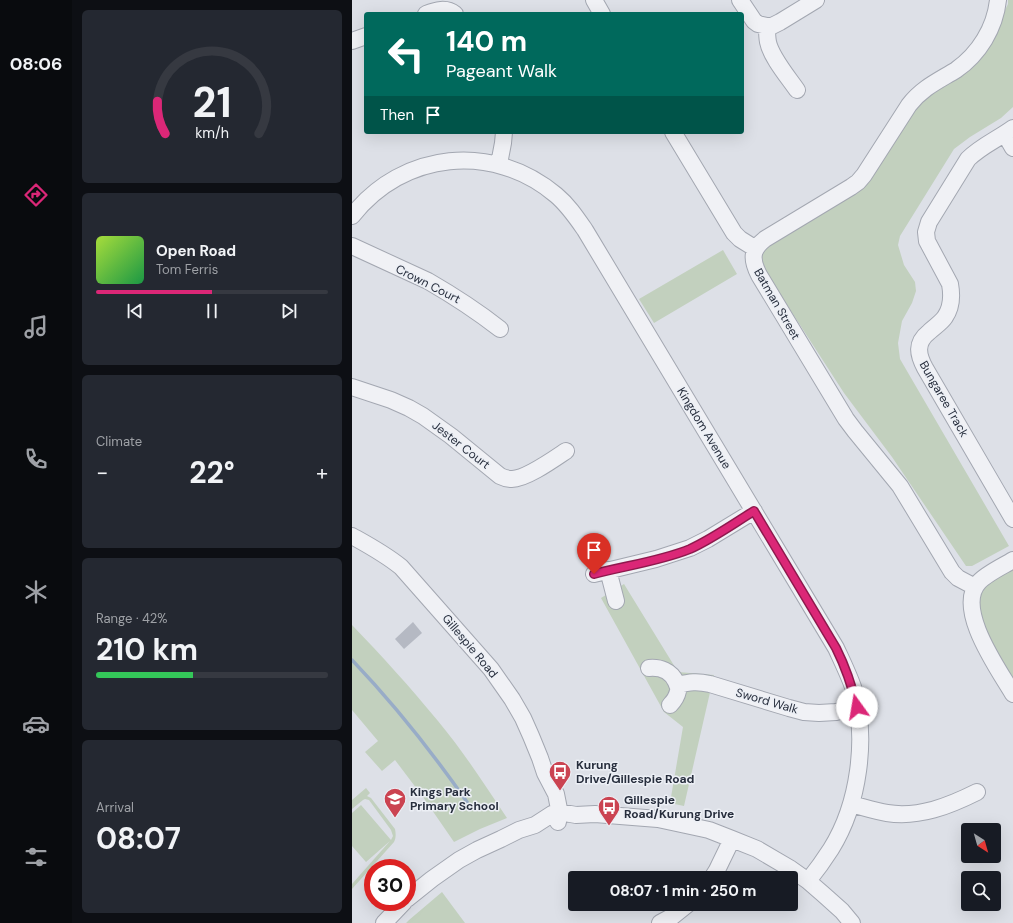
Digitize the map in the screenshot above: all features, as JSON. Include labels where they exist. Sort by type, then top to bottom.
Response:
[{"type":"street","points":[[594,0],[601,12]]},
{"type":"street","points":[[740,0],[754,21],[758,24],[767,26],[772,26],[780,22],[816,0]]},
{"type":"street","points":[[674,134],[734,233],[740,239],[756,249],[765,239],[858,182],[915,97],[929,86],[957,69],[978,49],[987,35],[994,19],[998,0]]},
{"type":"street","points":[[433,12],[447,8]]},
{"type":"street","points":[[767,26],[768,42],[773,55],[797,90]]},
{"type":"street","points":[[352,41],[364,37]]},
{"type":"street","points":[[1009,131],[1013,148]]},
{"type":"street","name":"Bungaree Track","points":[[1009,131],[983,146],[968,159],[929,222],[926,232],[927,241],[950,284],[951,301],[945,318],[924,336],[919,351],[925,368],[1013,519]]},
{"type":"street","points":[[499,164],[504,134]]},
{"type":"street","name":"Kingdom Avenue","points":[[352,216],[359,207],[391,180],[432,163],[461,160],[499,164],[517,170],[544,185],[568,206],[576,217],[836,648],[853,688],[860,727],[860,756],[851,804],[832,848],[808,881]]},
{"type":"street","name":"Crown Court","points":[[352,246],[428,281],[468,305],[500,329]]},
{"type":"street","name":"Batman Street","points":[[756,249],[753,261],[759,275],[846,419],[854,431],[900,486],[952,572],[958,578],[975,587]]},
{"type":"street","name":"Jester Court","points":[[352,387],[391,400],[423,416],[451,436],[500,476],[506,478],[512,479],[524,476],[566,451]]},
{"type":"street","points":[[616,601],[601,572],[656,559],[690,548],[708,539],[754,511]]},
{"type":"street","name":"Gillespie Road","points":[[356,540],[379,550],[401,567],[491,669],[504,687],[522,718],[538,753],[545,773],[556,794],[556,816]]},
{"type":"street","points":[[1013,560],[984,577],[979,582],[975,587],[972,603],[979,636],[1013,694]]},
{"type":"street","points":[[649,668],[663,669],[674,679],[678,692],[670,705]]},
{"type":"street","name":"Sword Walk","points":[[677,686],[691,682],[710,684],[804,712],[836,712],[857,707]]},
{"type":"street","points":[[851,804],[888,814],[906,814],[942,808],[977,792]]},
{"type":"street","points":[[416,892],[459,860],[502,839],[539,832],[556,816],[595,814],[658,819],[675,822],[709,830],[757,849],[774,858],[808,881],[842,911],[852,923]]},
{"type":"street","points":[[716,871],[732,839]]},
{"type":"street","points":[[384,923],[395,911]]},
{"type":"street","points":[[660,923],[679,911]]},
{"type":"green space","points":[[1008,0],[1013,0],[1013,107],[1001,118],[970,137],[954,149],[900,236],[898,245],[904,265],[915,282],[916,291],[912,303],[902,321],[898,343],[900,359],[1009,546],[972,566],[966,566],[892,457],[844,393],[765,269],[761,256],[764,248],[858,188],[918,102],[996,28],[1008,4]]},
{"type":"green space","points":[[723,250],[737,274],[654,323],[639,299]]},
{"type":"green space","points":[[1013,567],[1013,681],[984,632],[978,598],[982,587]]},
{"type":"green space","points":[[624,584],[678,672],[714,675],[684,806],[670,803],[683,727],[664,712],[601,598]]},
{"type":"green space","points":[[352,625],[385,660],[447,732],[474,768],[507,818],[454,842],[395,760],[382,771],[365,752],[378,741],[352,710]]},
{"type":"green space","points":[[366,788],[370,793],[367,796],[371,798],[395,829],[396,834],[394,842],[379,859],[374,859],[390,841],[369,859],[364,860],[352,846],[352,813],[361,805],[391,840],[393,836],[391,830],[369,800],[363,800],[352,809],[352,800]]},
{"type":"green space","points":[[364,870],[364,876],[352,889],[352,884]]},
{"type":"green space","points":[[442,892],[465,923],[406,923],[409,920]]},
{"type":"building","points":[[413,622],[422,633],[404,649],[395,639]]},
{"type":"waterway","points":[[352,660],[412,729],[467,802]]},
{"type":"place","name":"Kurung Drive/Gillespie Road","points":[[560,792]]},
{"type":"place","name":"Kings Park Primary School","points":[[395,818]]},
{"type":"place","name":"Gillespie Road/Kurung Drive","points":[[609,826]]},
{"type":"route","points":[[594,574],[656,559],[690,548],[708,539],[754,511],[836,648],[853,688],[857,707]]}]
